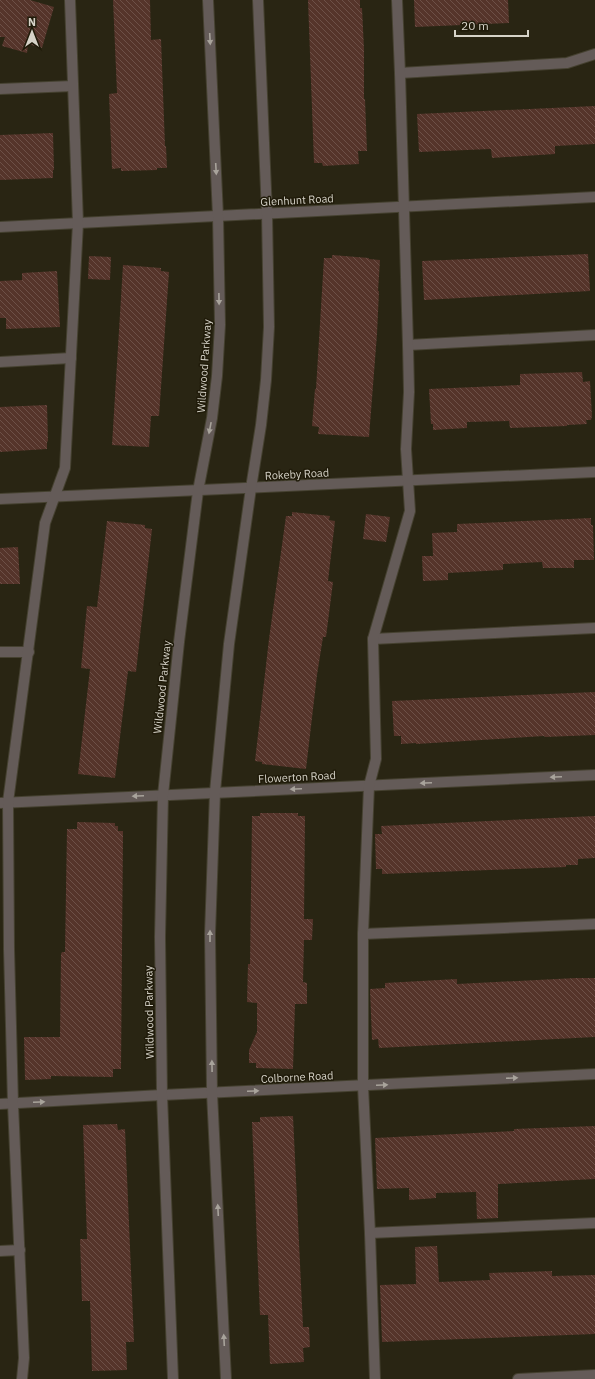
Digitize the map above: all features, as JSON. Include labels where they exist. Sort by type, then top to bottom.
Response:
[{"type":"street","points":[[22,1379],[24,1358],[20,1250],[4,950],[4,802],[29,652],[45,523],[65,468],[78,223],[70,0]]},
{"type":"street","name":"Wildwood Parkway","points":[[173,1379],[162,1095],[160,937],[163,794],[179,642],[198,491],[212,418],[217,376],[220,325],[218,216],[208,0]]},
{"type":"street","points":[[226,1379],[212,1093],[210,934],[215,792],[229,644],[261,425],[266,380],[269,326],[267,214],[258,0]]},
{"type":"street","points":[[375,1379],[363,1086],[363,934],[370,786],[376,759],[373,639],[410,511],[406,449],[409,392],[397,0]]},
{"type":"street","points":[[400,73],[567,63],[595,54]]},
{"type":"street","points":[[0,89],[72,86]]},
{"type":"street","name":"Glenhunt Road","points":[[0,227],[595,198]]},
{"type":"street","points":[[408,345],[595,335]]},
{"type":"street","points":[[0,362],[71,358]]},
{"type":"street","name":"Rokeby Road","points":[[0,499],[595,472]]},
{"type":"street","points":[[373,639],[595,628]]},
{"type":"street","points":[[0,652],[29,652]]},
{"type":"street","name":"Flowerton Road","points":[[4,802],[595,775]]},
{"type":"street","points":[[363,934],[595,924]]},
{"type":"street","name":"Colborne Road","points":[[0,1104],[595,1074]]},
{"type":"street","points":[[370,1234],[595,1223]]},
{"type":"street","points":[[0,1251],[20,1250]]},
{"type":"street","points":[[518,1379],[595,1375]]},
{"type":"building","points":[[0,0],[30,0],[54,7],[42,48],[28,44],[27,53],[2,46],[5,37],[0,37]]},
{"type":"building","points":[[113,0],[150,0],[151,40],[161,39],[167,168],[157,168],[157,170],[121,171],[121,168],[112,169],[109,94],[117,93]]},
{"type":"building","points":[[308,0],[360,0],[360,8],[362,8],[364,49],[364,99],[367,151],[358,151],[359,164],[323,166],[322,163],[314,163]]},
{"type":"building","points":[[414,0],[508,0],[509,23],[415,27]]},
{"type":"building","points":[[595,106],[595,144],[555,146],[555,154],[492,158],[491,149],[419,152],[417,114]]},
{"type":"building","points":[[53,133],[53,178],[0,180],[0,135]]},
{"type":"building","points":[[588,254],[590,291],[424,300],[422,261]]},
{"type":"building","points":[[332,255],[380,260],[377,334],[369,437],[318,434],[319,427],[312,426],[316,389],[324,258],[332,258]]},
{"type":"building","points":[[89,256],[111,257],[110,280],[88,279]]},
{"type":"building","points":[[123,265],[161,268],[161,271],[169,272],[159,416],[151,416],[149,447],[112,445]]},
{"type":"building","points":[[57,271],[60,327],[6,329],[6,318],[0,318],[0,281],[22,280],[22,273]]},
{"type":"building","points":[[582,372],[583,382],[590,381],[592,416],[591,420],[586,420],[587,424],[510,428],[509,421],[467,422],[467,428],[433,430],[433,424],[431,424],[429,389],[520,385],[520,374]]},
{"type":"building","points":[[47,405],[47,449],[0,452],[0,407]]},
{"type":"building","points":[[292,512],[330,516],[329,520],[335,521],[328,581],[333,582],[326,637],[323,637],[317,675],[306,769],[262,764],[262,762],[255,761],[269,639],[286,516],[292,516]]},
{"type":"building","points":[[366,514],[390,517],[386,542],[363,539]]},
{"type":"building","points":[[591,518],[591,525],[593,525],[594,560],[574,560],[574,568],[543,568],[542,562],[503,564],[503,570],[448,573],[448,580],[423,581],[422,556],[433,556],[432,533],[457,532],[457,524]]},
{"type":"building","points":[[107,521],[145,525],[145,528],[152,529],[136,672],[128,671],[115,778],[78,774],[90,669],[81,668],[87,606],[97,607]]},
{"type":"building","points":[[18,547],[20,584],[0,584],[0,548]]},
{"type":"building","points":[[595,692],[595,735],[544,736],[416,744],[401,744],[401,736],[394,736],[392,701]]},
{"type":"building","points":[[260,813],[298,813],[298,816],[305,816],[304,919],[313,919],[312,940],[304,940],[303,982],[307,983],[307,1004],[295,1004],[293,1069],[256,1068],[256,1063],[249,1063],[249,1050],[257,1032],[257,1003],[247,1002],[248,964],[250,964],[252,816],[260,816]]},
{"type":"building","points":[[595,816],[595,858],[578,859],[578,865],[566,865],[566,867],[382,874],[382,869],[376,869],[375,834],[382,834],[381,826]]},
{"type":"building","points":[[77,822],[115,823],[115,826],[118,826],[118,831],[123,831],[121,1069],[113,1069],[113,1077],[51,1076],[51,1079],[25,1080],[24,1037],[60,1037],[61,954],[62,952],[65,952],[67,829],[77,829]]},
{"type":"building","points":[[595,978],[595,1037],[379,1048],[378,1039],[372,1040],[370,989],[385,988],[385,983],[457,979],[457,984]]},
{"type":"building","points":[[293,1116],[303,1327],[309,1327],[310,1347],[303,1348],[304,1362],[270,1364],[268,1315],[260,1315],[252,1122],[260,1122],[260,1117]]},
{"type":"building","points":[[117,1124],[118,1130],[125,1129],[134,1342],[126,1342],[127,1370],[92,1371],[90,1301],[82,1301],[80,1239],[87,1239],[83,1125]]},
{"type":"building","points":[[595,1126],[595,1179],[498,1184],[498,1218],[477,1219],[476,1192],[436,1193],[436,1198],[409,1200],[409,1188],[377,1189],[375,1138],[514,1131],[514,1129]]},
{"type":"building","points":[[437,1246],[439,1282],[490,1280],[489,1273],[552,1271],[552,1276],[595,1275],[595,1334],[382,1342],[380,1285],[416,1284],[415,1247]]}]
